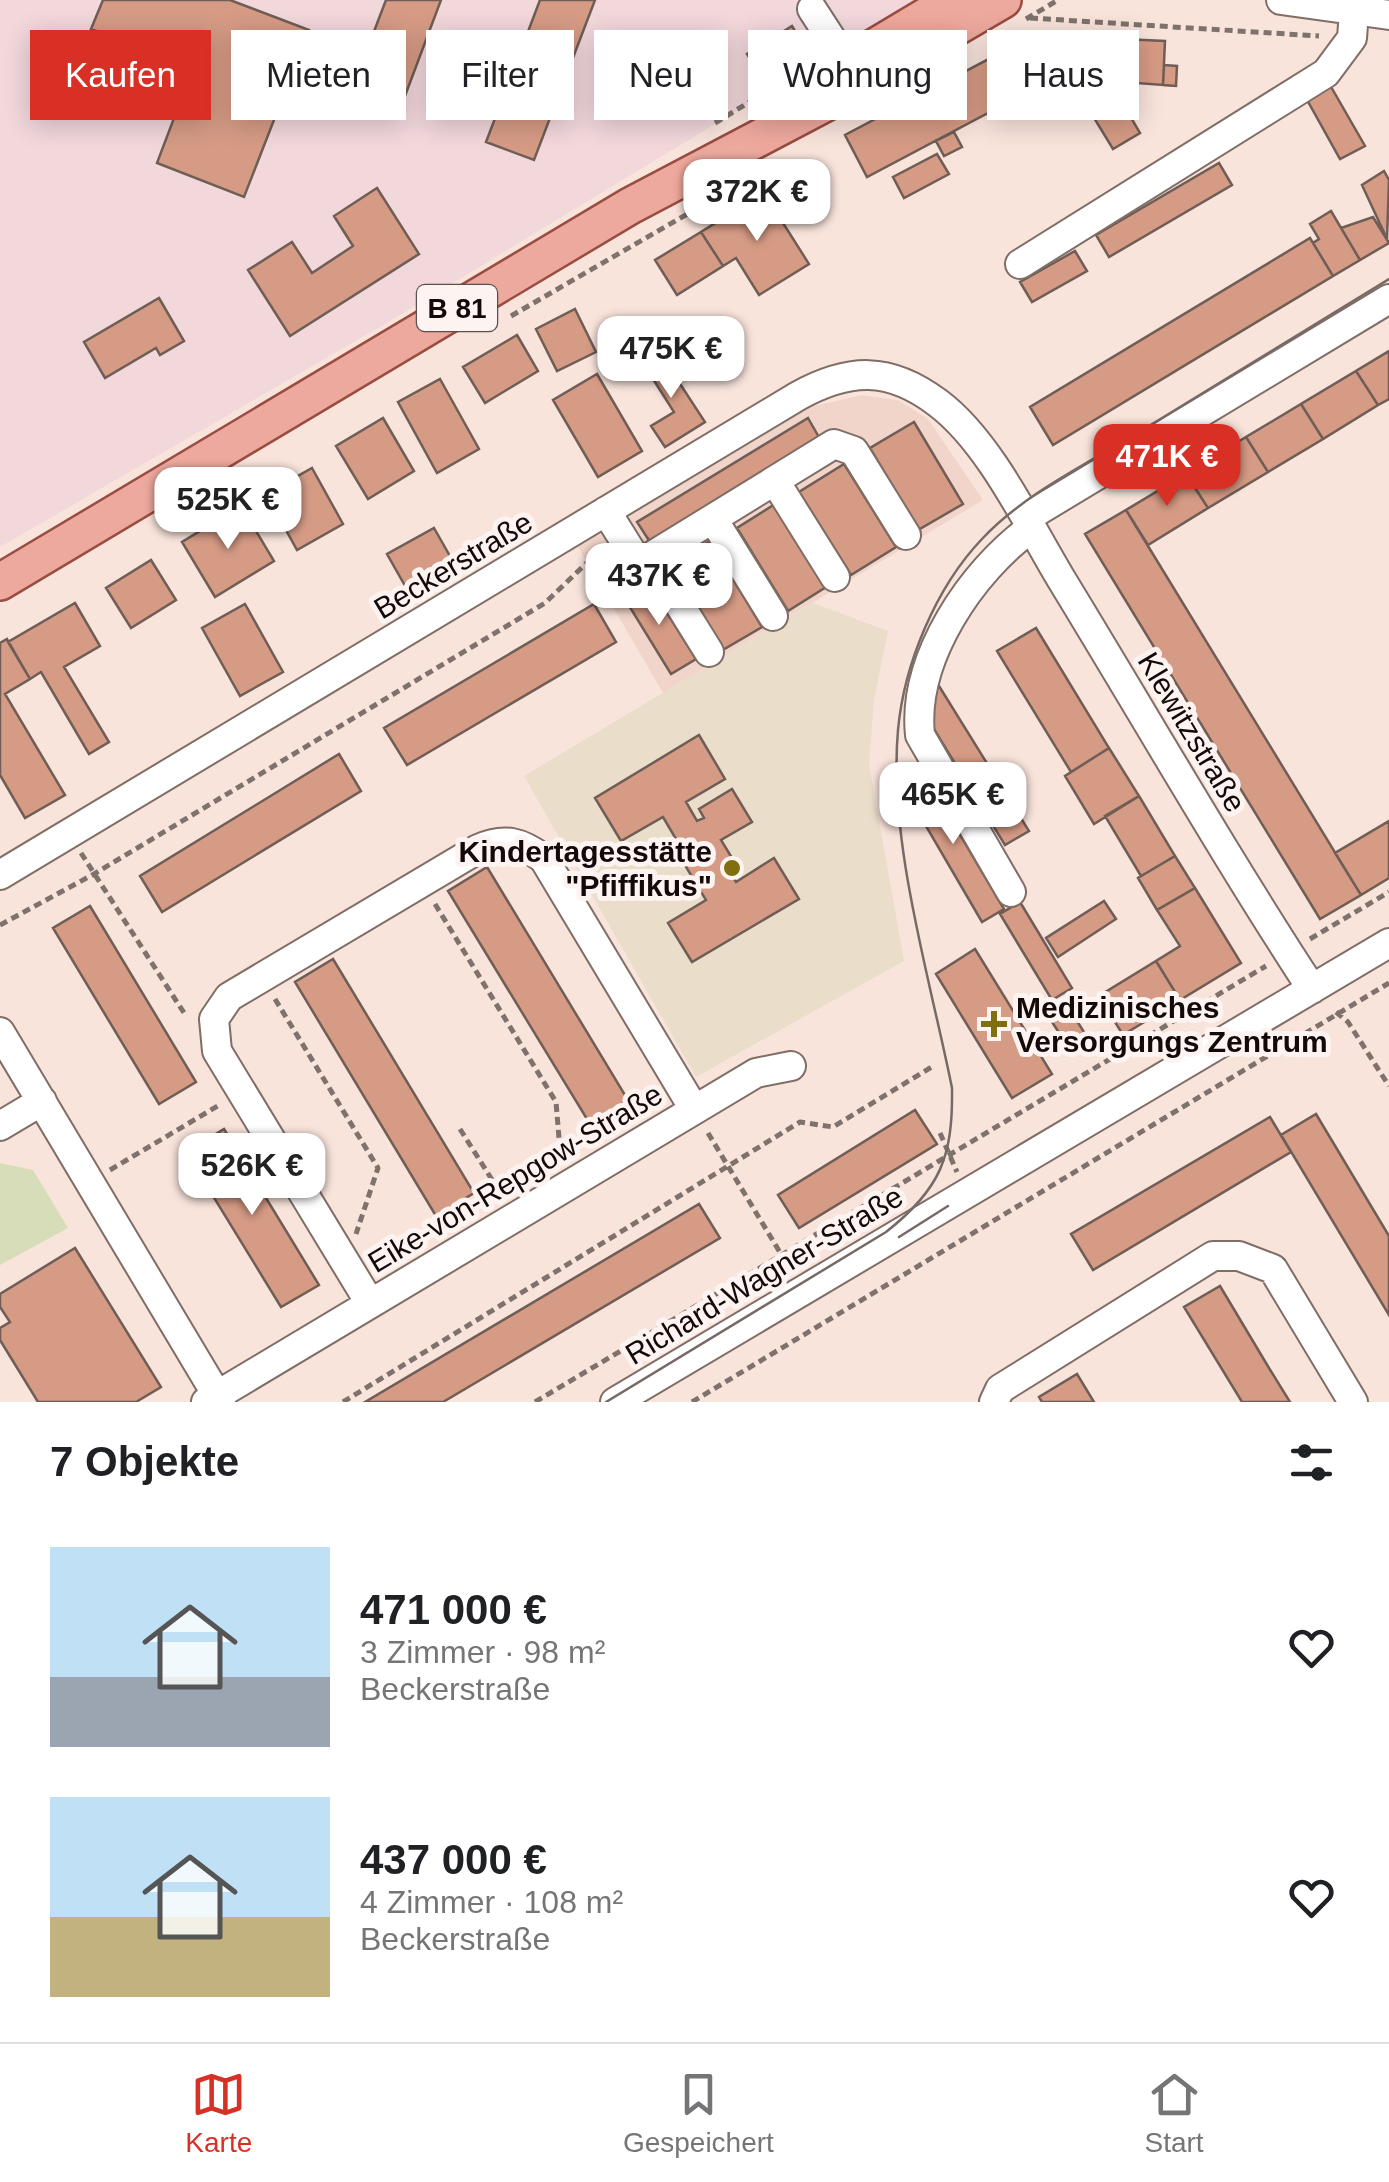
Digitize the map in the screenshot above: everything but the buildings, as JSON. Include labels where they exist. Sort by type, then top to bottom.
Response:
[{"type":"main road","name":"B 81","points":[[903,30],[952,0]]},
{"type":"main road","name":"B 81","points":[[719,155],[840,96],[1003,0]]},
{"type":"main road","name":"B 81","points":[[0,582],[719,155],[768,120]]},
{"type":"street","points":[[1020,264],[1326,73],[1372,15],[1281,0]]},
{"type":"street","points":[[812,9],[825,30]]},
{"type":"street","points":[[1011,892],[920,735],[918,719],[938,647],[966,596],[1025,518],[1389,299]]},
{"type":"street","name":"Beckerstraße","points":[[0,875],[613,521],[828,379],[858,372],[908,385],[936,401],[960,422],[1025,518]]},
{"type":"street","points":[[613,521],[639,564],[834,444],[854,451],[906,535]]},
{"type":"street","points":[[776,481],[835,577]]},
{"type":"street","name":"Klewitzstraße","points":[[1025,518],[1312,989]]},
{"type":"street","points":[[713,519],[772,616]]},
{"type":"street","points":[[650,557],[709,652]]},
{"type":"street","name":"Eike-von-Repgow-Straße","points":[[370,1304],[217,1051],[212,1032],[214,1019],[229,997],[498,840],[524,844],[544,859],[694,1109]]},
{"type":"street","name":"Richard-Wagner-Straße","points":[[614,1402],[1389,943]]},
{"type":"street","name":"Eike-von-Repgow-Straße","points":[[0,1032],[215,1400],[756,1073],[791,1066]]},
{"type":"street","points":[[0,1126],[42,1101]]},
{"type":"street","points":[[994,1402],[1000,1388],[1212,1256],[1239,1256],[1273,1270],[1354,1402]]},
{"type":"path","points":[[1058,0],[1027,18],[1372,15]]},
{"type":"path","points":[[0,925],[94,874],[545,604],[613,521]]},
{"type":"path","points":[[69,834],[193,1026],[212,1032]]},
{"type":"path","points":[[422,883],[556,1102],[559,1138],[580,1177]]},
{"type":"path","points":[[536,1402],[1389,892]]},
{"type":"path","points":[[263,977],[378,1168],[360,1229],[341,1252]]},
{"type":"path","points":[[692,1402],[1389,983]]},
{"type":"path","points":[[1312,989],[1339,1014],[1389,1086]]},
{"type":"path","points":[[343,1402],[800,1122],[833,1127],[935,1065]]},
{"type":"path","points":[[90,1182],[241,1092]]},
{"type":"path","points":[[694,1109],[801,1290]]},
{"type":"path","points":[[460,1129],[515,1216]]},
{"type":"path","points":[[940,1133],[958,1200]]},
{"type":"shaded area","points":[[0,0],[919,0],[870,30],[748,30],[748,104],[728,116],[728,30],[594,30],[594,120],[721,120],[397,317],[0,547]]},
{"type":"shaded area","points":[[862,395],[898,400],[928,419],[983,500],[663,693],[578,547],[810,407]]},
{"type":"shaded area","name":"Kindertagesstätte \"Pfiffikus\"","points":[[813,603],[888,631],[874,700],[869,764],[904,961],[696,1077],[524,776]]},
{"type":"green space","points":[[0,1163],[33,1170],[68,1228],[0,1265]]},
{"type":"tram line","points":[[606,1402],[886,1232],[920,1201],[940,1169],[950,1133],[952,1088],[905,863],[899,817],[898,730],[915,653],[937,603],[965,558],[998,524],[1034,496],[1389,279]]},
{"type":"tram line","points":[[899,1237],[948,1206]]},
{"type":"place","name":"Kindertagesstätte \"Pfiffikus\"","points":[[732,868]]},
{"type":"place","name":"Medizinisches Versorgungs Zentrum","points":[[994,1024]]}]
